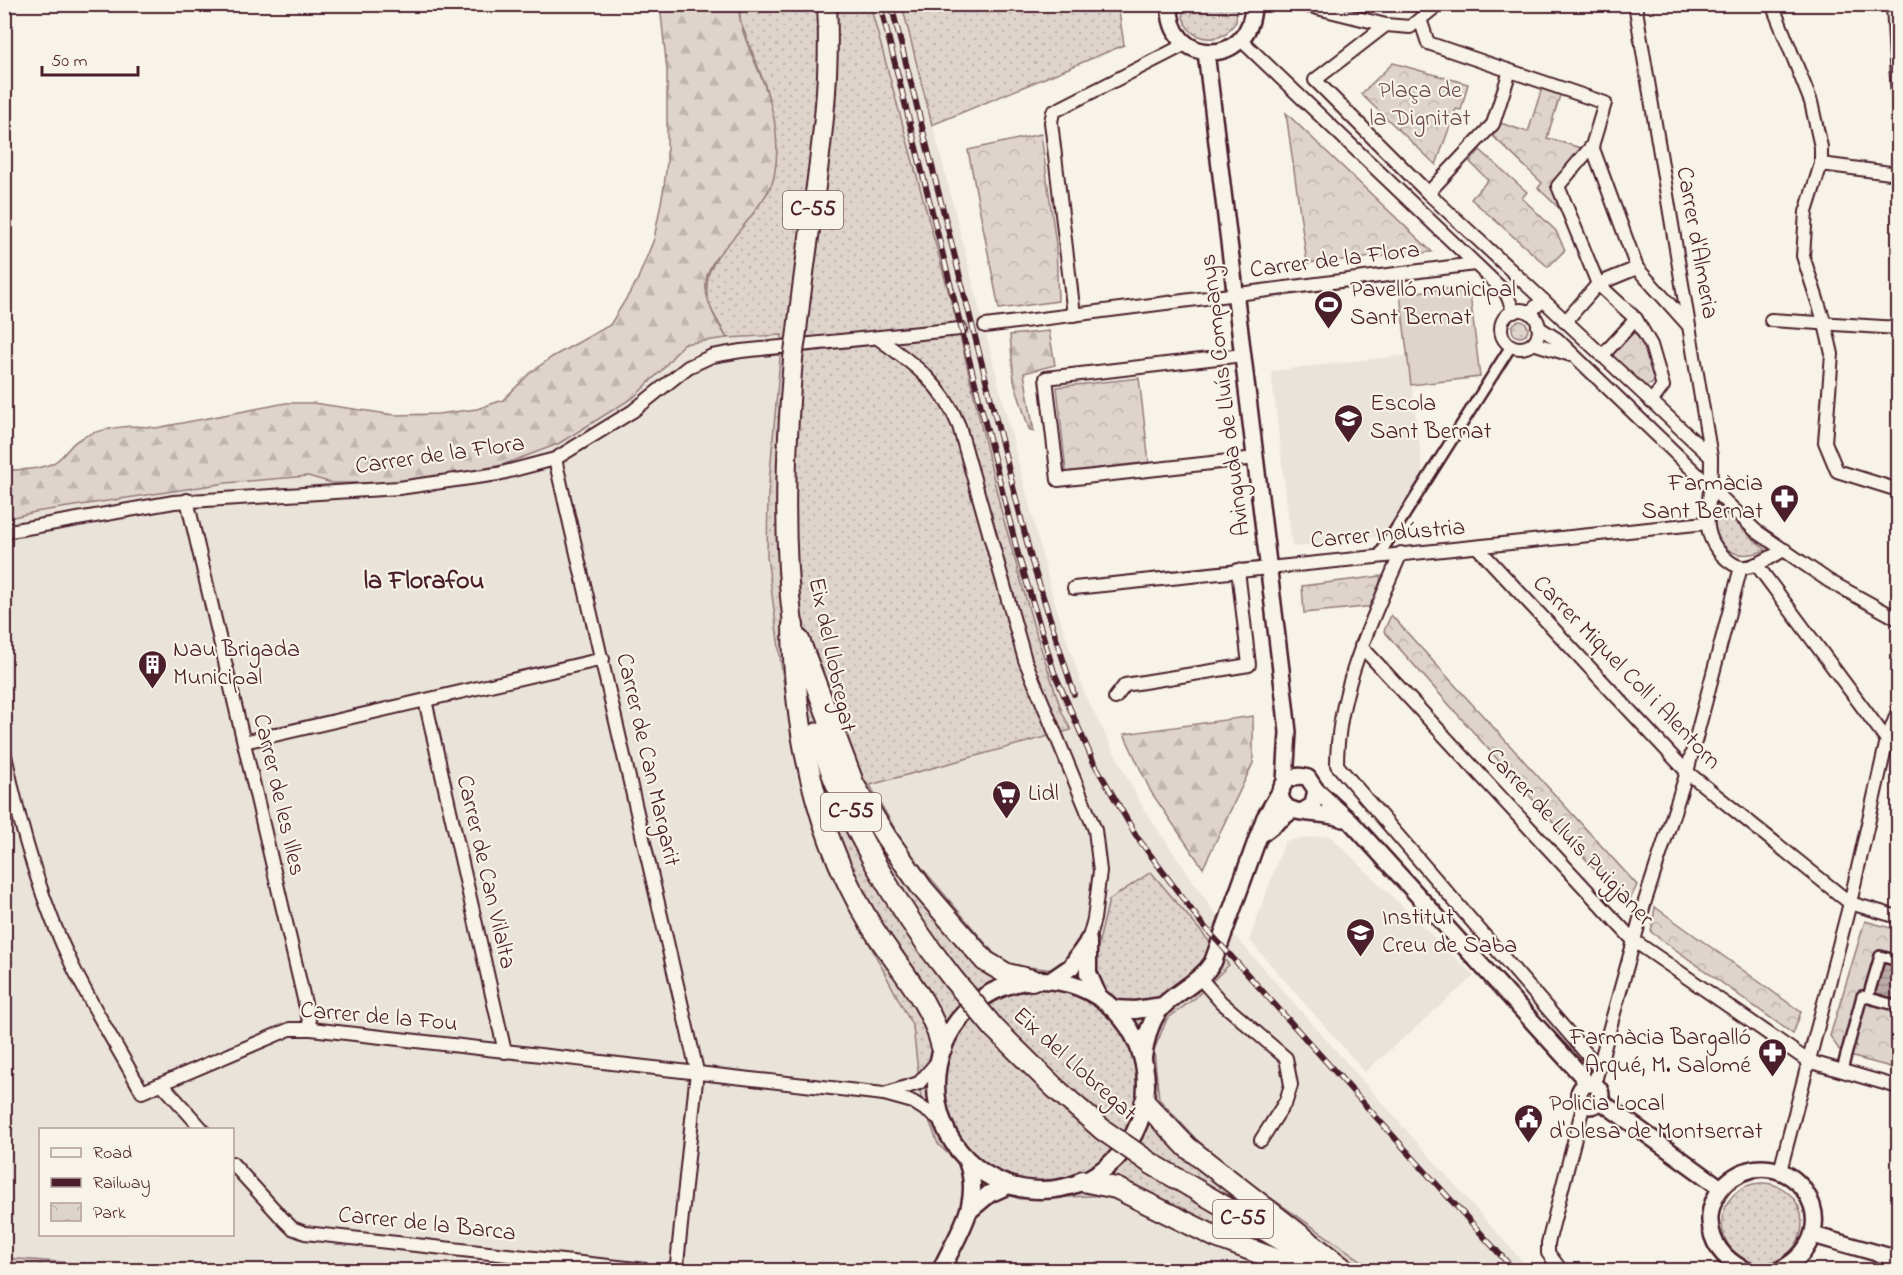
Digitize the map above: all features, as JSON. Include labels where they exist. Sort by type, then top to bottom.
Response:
[{"type":"highway","name":"Eix del Llobregat","points":[[794,625],[810,704],[835,777],[864,840],[913,925],[953,979],[994,1028],[1047,1081],[1103,1130],[1152,1164],[1234,1214],[1335,1270]]},
{"type":"highway","points":[[794,625],[854,785],[886,837],[922,888],[986,961],[1007,974],[1032,980]]},
{"type":"highway","points":[[794,625],[798,717],[824,826],[852,891],[869,922],[929,1008],[940,1054]]},
{"type":"highway","points":[[1145,1102],[1187,1147],[1345,1270]]},
{"type":"highway","points":[[1083,1181],[1116,1188],[1216,1237],[1305,1270]]},
{"type":"main road","name":"Eix del Llobregat","points":[[794,625],[786,531],[788,418],[819,163],[825,88],[827,4]]},
{"type":"main road","points":[[1143,1057],[1126,1023],[1098,996],[1076,986],[1052,980],[1032,980],[1009,985],[978,1001],[953,1026],[940,1054],[935,1085],[941,1120],[952,1142],[967,1160],[980,1171],[1009,1185],[1039,1190],[1069,1186],[1109,1166],[1128,1143],[1145,1102],[1146,1080],[1143,1057],[1148,1032],[1163,1006],[1206,972],[1217,951],[1258,837],[1283,786]]},
{"type":"main road","points":[[1258,837],[1298,810]]},
{"type":"main road","points":[[1052,980],[1071,967],[1088,941]]},
{"type":"main road","points":[[1088,941],[1088,973],[1098,996]]},
{"type":"main road","points":[[1114,1009],[1136,1011],[1163,1006]]},
{"type":"main road","points":[[941,1270],[968,1213],[974,1191],[967,1160]]},
{"type":"main road","points":[[968,1213],[989,1194],[1009,1185]]},
{"type":"street","points":[[1170,4],[1172,26],[1186,44],[1206,52],[1231,48],[1241,40],[1249,29],[1252,4]]},
{"type":"street","points":[[1300,4],[1386,25],[1410,27],[1439,4]]},
{"type":"street","name":"Carrer d'Almeria","points":[[1635,4],[1711,457],[1711,488],[1706,523]]},
{"type":"street","points":[[1772,4],[1811,102],[1821,147],[1821,164],[1806,212],[1803,256],[1826,324],[1832,354],[1825,442],[1837,471],[1899,490]]},
{"type":"street","points":[[1893,4],[1899,99]]},
{"type":"street","points":[[1420,19],[1428,43],[1605,103],[1592,146],[1558,186],[1598,284],[1636,319],[1651,345],[1663,386],[1652,402]]},
{"type":"street","points":[[1386,25],[1315,81],[1428,193],[1711,457]]},
{"type":"street","points":[[1241,40],[1506,293],[1514,312]]},
{"type":"street","points":[[1074,315],[1051,122],[1053,112],[1186,44]]},
{"type":"street","name":"Avinguda de Lluís Companys","points":[[1206,52],[1288,732]]},
{"type":"street","points":[[1428,193],[1493,124],[1510,71]]},
{"type":"street","points":[[1592,146],[1636,268],[1689,326]]},
{"type":"street","points":[[1821,164],[1899,174]]},
{"type":"street","name":"Carrer de la Flora","points":[[985,326],[1475,264]]},
{"type":"street","points":[[1565,322],[1598,284],[1636,268]]},
{"type":"street","points":[[1529,314],[1543,300]]},
{"type":"street","points":[[1576,357],[1533,343],[1525,347],[1511,346],[1503,339],[1501,328],[1505,318],[1514,312],[1529,314],[1538,327],[1557,339],[1576,357],[1711,488],[1756,531],[1830,581],[1899,619]]},
{"type":"street","points":[[1602,356],[1636,319]]},
{"type":"street","points":[[1771,321],[1899,328]]},
{"type":"street","points":[[1533,343],[1538,327]]},
{"type":"street","name":"Carrer de la Flora","points":[[4,532],[187,500],[399,488],[498,474],[555,459],[633,411],[688,367],[712,356],[741,351],[879,339],[960,329]]},
{"type":"street","points":[[879,339],[935,383],[951,405],[959,426],[1024,660],[1095,830],[1100,871],[1094,919],[1088,941]]},
{"type":"street","points":[[1378,557],[1511,346]]},
{"type":"street","points":[[1243,355],[1046,378],[1058,480],[1256,458]]},
{"type":"street","name":"Carrer de Can Margarit","points":[[555,459],[697,1071]]},
{"type":"street","name":"Carrer de les Illes","points":[[187,500],[311,1029]]},
{"type":"street","points":[[1706,523],[1714,548],[1728,561],[1741,567],[1756,564],[1785,550]]},
{"type":"street","name":"Carrer Indústria","points":[[1074,588],[1269,566],[1479,548],[1706,523]]},
{"type":"street","name":"Carrer Miquel Coll i Alentorn","points":[[1479,548],[1687,772],[1850,903],[1899,916]]},
{"type":"street","points":[[1401,553],[1361,646],[1342,710],[1337,739],[1337,765],[1598,1067]]},
{"type":"street","points":[[1756,564],[1887,740],[1899,747]]},
{"type":"street","points":[[1721,1188],[1579,1094],[1590,1085],[1598,1067],[1634,940],[1687,772],[1741,567]]},
{"type":"street","points":[[1115,698],[1125,685],[1249,665],[1238,570]]},
{"type":"street","name":"Carrer de Lluís Puigjaner","points":[[1361,646],[1634,940],[1808,1061],[1899,1087]]},
{"type":"street","points":[[244,742],[603,659]]},
{"type":"street","name":"Carrer de Can Vilalta","points":[[425,700],[505,1052]]},
{"type":"street","points":[[1780,1171],[1850,903],[1887,740],[1899,711]]},
{"type":"street","points":[[1288,732],[1304,776]]},
{"type":"street","points":[[1288,732],[1283,786],[1284,804],[1298,810],[1327,813],[1352,822]]},
{"type":"street","name":"Carrer de la Fou","points":[[4,750],[30,855],[43,895],[73,967],[142,1092],[290,1029],[311,1029],[884,1094],[913,1102],[941,1120]]},
{"type":"street","points":[[1283,786],[1294,776],[1304,776],[1312,781],[1316,790],[1352,822],[1590,1085]]},
{"type":"street","points":[[1298,810],[1313,805],[1316,790]]},
{"type":"street","points":[[1868,998],[1880,956],[1899,961]]},
{"type":"street","points":[[1200,978],[1221,1002],[1286,1058],[1291,1085],[1286,1101],[1261,1140]]},
{"type":"street","points":[[1842,1070],[1862,996],[1899,1006]]},
{"type":"street","name":"Carrer de la Fou","points":[[884,1094],[919,1083],[940,1054]]},
{"type":"street","points":[[670,1270],[676,1264],[678,1254],[697,1071]]},
{"type":"street","points":[[163,1085],[201,1128]]},
{"type":"street","points":[[1561,1270],[1548,1253],[1577,1122],[1591,1102]]},
{"type":"street","name":"Carrer de la Barca","points":[[234,1165],[292,1228],[305,1233],[646,1270]]},
{"type":"street","points":[[1745,1270],[1731,1264],[1719,1252],[1712,1236],[1709,1219],[1713,1203],[1721,1188],[1733,1177],[1748,1170],[1764,1168],[1780,1171],[1794,1179],[1805,1190],[1812,1204],[1815,1219],[1814,1234],[1806,1250],[1795,1262],[1780,1270]]},
{"type":"street","points":[[1814,1234],[1899,1258]]},
{"type":"shaded area","points":[[902,4],[1052,594],[1085,695],[1143,808],[1217,916],[1530,1270],[1375,1270],[1242,1178],[1196,1139],[1159,1099],[1154,1050],[1167,1019],[1194,999],[1229,965],[1210,942],[1198,931],[1099,939],[1097,950],[1055,970],[1003,964],[907,850],[870,784],[1071,729],[1062,712],[1033,624],[1001,510],[956,319],[870,5]]},
{"type":"shaded area","points":[[782,335],[768,495],[767,556],[795,750],[836,880],[913,1027],[921,1098],[938,1144],[981,1186],[1020,1199],[1114,1195],[1279,1270],[113,1270],[99,1265],[5,1258],[4,519],[35,512],[226,483],[308,476],[319,479],[445,476],[502,465],[558,444],[634,397],[662,370],[683,344],[695,341]]},
{"type":"shaded area","name":"Escola Sant Bernat","points":[[1408,355],[1423,474],[1383,536],[1292,547],[1271,371]]},
{"type":"shaded area","name":"Institut Creu de Saba","points":[[1329,835],[1474,976],[1365,1072],[1249,940],[1285,841]]},
{"type":"shaded area","points":[[1885,963],[1898,967],[1898,1000],[1874,992]]},
{"type":"green space","points":[[660,5],[740,5],[739,13],[744,34],[772,109],[777,154],[772,185],[745,224],[711,265],[706,279],[707,294],[713,314],[727,338],[683,344],[662,370],[634,397],[558,444],[502,465],[406,483],[332,483],[308,476],[226,483],[35,512],[5,519],[4,470],[34,469],[51,464],[78,440],[96,432],[137,426],[156,428],[286,403],[313,403],[395,415],[438,414],[477,409],[503,400],[530,373],[552,357],[610,325],[637,281],[654,239],[664,187],[667,162],[667,70]]},
{"type":"green space","points":[[740,5],[870,5],[956,319],[1001,510],[1033,624],[1062,712],[1071,730],[870,785],[907,850],[1003,964],[1055,970],[1097,950],[1109,900],[1151,872],[1229,965],[1194,999],[1167,1019],[1154,1050],[1159,1099],[1196,1139],[1242,1178],[1375,1270],[1279,1270],[1114,1195],[1020,1199],[981,1186],[938,1144],[921,1098],[913,1027],[836,880],[795,750],[767,556],[768,495],[782,335],[727,338],[706,300],[708,275],[719,252],[769,191],[776,154],[766,88],[740,20]]},
{"type":"green space","points":[[902,5],[1118,5],[1124,45],[932,125]]},
{"type":"green space","points":[[1183,5],[1237,5],[1236,22],[1226,34],[1209,38],[1201,37],[1194,34],[1185,22]]},
{"type":"green space","name":"Plaça de la Dignitat","points":[[1393,63],[1468,84],[1461,110],[1456,109],[1436,165],[1361,94]]},
{"type":"green space","points":[[1543,85],[1561,92],[1547,138],[1581,148],[1555,186],[1563,207],[1560,209],[1538,188],[1542,183],[1493,136],[1500,123],[1528,132]]},
{"type":"green space","points":[[1286,113],[1432,252],[1307,263]]},
{"type":"green space","points":[[1041,134],[1056,245],[1058,301],[999,309],[968,150]]},
{"type":"green space","points":[[1480,150],[1527,192],[1522,198],[1556,231],[1565,250],[1548,267],[1471,199],[1488,180],[1470,162]]},
{"type":"green space","points":[[1469,286],[1480,377],[1411,385],[1400,294]]},
{"type":"green space","points":[[1520,321],[1528,329],[1520,337],[1512,329]]},
{"type":"green space","points":[[1049,331],[1055,365],[1024,373],[1034,432],[1029,429],[1014,381],[1010,335]]},
{"type":"green space","points":[[1633,333],[1639,335],[1651,359],[1655,380],[1652,384],[1643,386],[1609,355],[1627,335]]},
{"type":"green space","points":[[1139,378],[1149,462],[1066,472],[1057,387]]},
{"type":"green space","points":[[1715,504],[1766,550],[1741,554],[1731,552],[1724,546],[1715,528]]},
{"type":"green space","points":[[1381,576],[1375,606],[1304,613],[1302,586]]},
{"type":"green space","points":[[1391,615],[1637,885],[1627,906],[1384,631]]},
{"type":"green space","points":[[1253,716],[1253,763],[1203,868],[1151,792],[1124,734]]},
{"type":"green space","points":[[1655,907],[1801,1012],[1793,1034],[1651,932]]},
{"type":"green space","points":[[1865,921],[1898,930],[1898,1069],[1842,1054],[1830,1036]]},
{"type":"green space","points":[[1762,1183],[1777,1186],[1790,1195],[1799,1208],[1802,1223],[1799,1238],[1790,1251],[1777,1260],[1762,1263],[1747,1260],[1734,1251],[1725,1238],[1722,1223],[1725,1208],[1734,1195],[1747,1186]]},
{"type":"green space","points":[[5,1258],[99,1265],[113,1270],[5,1270]]},
{"type":"tunnel","points":[[960,329],[985,326]]},
{"type":"railway","points":[[880,4],[1018,554],[1054,672],[1093,761],[1137,837],[1202,924],[1514,1270]]},
{"type":"railway","points":[[891,4],[1032,562],[1074,694]]},
{"type":"place","name":"Pavelló municipal Sant Bernat","points":[[1329,330]]},
{"type":"place","name":"Escola Sant Bernat","points":[[1349,444]]},
{"type":"place","name":"Farmàcia Sant Bernat","points":[[1784,524]]},
{"type":"place","name":"Nau Brigada Municipal","points":[[152,690]]},
{"type":"place","name":"Lidl","points":[[1007,820]]},
{"type":"place","name":"Institut Creu de Saba","points":[[1361,958]]},
{"type":"place","name":"Farmàcia Bargalló Arqué, M. Salomé","points":[[1772,1078]]},
{"type":"place","name":"Policia Local d'Olesa de Montserrat","points":[[1528,1144]]},
{"type":"district","name":"la Florafou","points":[[424,582]]}]
